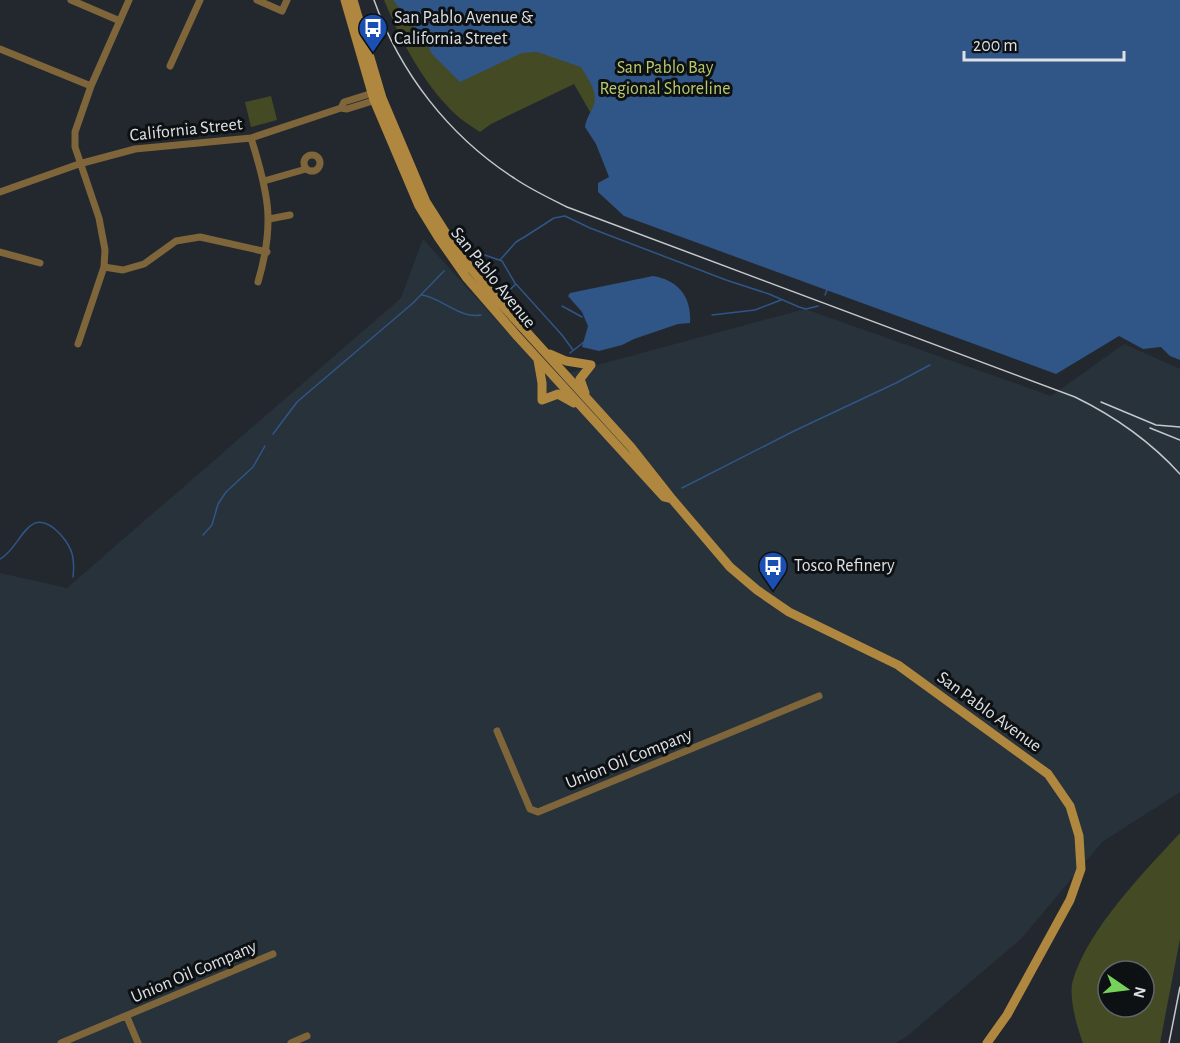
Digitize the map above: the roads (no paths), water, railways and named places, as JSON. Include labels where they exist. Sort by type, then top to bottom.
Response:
[{"type":"main road","name":"San Pablo Avenue","points":[[345,0],[377,96],[419,206],[466,278],[537,358],[631,447],[730,567],[757,590],[789,612],[897,665],[1048,774],[1070,806],[1079,836],[1081,868],[1070,900],[1007,1015],[987,1043]]},
{"type":"main road","name":"San Pablo Avenue","points":[[353,0],[377,96],[426,202],[459,254],[545,351],[585,404]]},
{"type":"main road","points":[[545,351],[566,361],[591,365],[580,379],[585,404]]},
{"type":"main road","points":[[537,358],[542,382],[542,400],[558,394],[585,404]]},
{"type":"street","points":[[71,0],[120,21]]},
{"type":"street","points":[[78,344],[104,267],[105,250],[99,218],[75,147],[75,132],[91,86],[129,0]]},
{"type":"street","points":[[170,66],[200,0]]},
{"type":"street","points":[[257,0],[282,11],[287,0]]},
{"type":"street","points":[[0,49],[91,86]]},
{"type":"street","name":"California Street","points":[[0,192],[80,164],[135,149],[251,138],[341,108],[344,102],[377,96]]},
{"type":"street","points":[[251,138],[264,181],[269,219],[267,252],[258,282]]},
{"type":"street","points":[[264,181],[306,169]]},
{"type":"street","points":[[269,219],[291,215]]},
{"type":"street","points":[[104,267],[123,270],[144,264],[176,240],[200,237],[267,252]]},
{"type":"street","points":[[0,252],[40,263]]},
{"type":"street","name":"Union Oil Company","points":[[497,731],[530,810],[538,812],[819,696]]},
{"type":"street","name":"Union Oil Company","points":[[61,1043],[273,954]]},
{"type":"street","name":"Union Oil Company","points":[[127,1017],[138,1043]]},
{"type":"street","points":[[291,1043],[307,1036]]},
{"type":"water","points":[[393,0],[1180,0],[1180,360],[1170,356],[1161,347],[1143,349],[1119,336],[1056,374],[624,216],[598,192],[598,183],[609,177],[596,144],[585,127],[595,99],[591,85],[581,67],[537,52],[522,53],[460,82],[432,54],[425,40]]},
{"type":"water","points":[[653,276],[670,281],[682,291],[689,305],[690,323],[678,324],[599,351],[582,347],[588,326],[582,312],[568,296],[570,293]]},
{"type":"waterway","points":[[500,260],[516,242],[554,218],[565,216],[590,228],[799,307],[806,309],[818,306]]},
{"type":"waterway","points":[[467,254],[482,254],[502,261],[515,283],[573,350]]},
{"type":"waterway","points":[[273,434],[297,402],[413,303],[444,271]]},
{"type":"waterway","points":[[503,296],[516,284]]},
{"type":"waterway","points":[[825,295],[827,290]]},
{"type":"waterway","points":[[422,295],[466,314],[481,315]]},
{"type":"waterway","points":[[712,315],[755,310],[781,300]]},
{"type":"waterway","points":[[562,306],[582,317]]},
{"type":"waterway","points":[[570,353],[584,342]]},
{"type":"waterway","points":[[682,488],[930,365]]},
{"type":"waterway","points":[[203,535],[212,525],[218,504],[226,492],[253,467],[265,446]]},
{"type":"waterway","points":[[0,559],[32,524],[40,522],[49,525],[68,544],[74,565],[73,577]]},
{"type":"railway","points":[[374,0],[398,53],[429,101],[468,143],[526,186],[567,207],[1075,397],[1132,431],[1180,474]]},
{"type":"railway","points":[[1101,402],[1156,425],[1180,427]]},
{"type":"railway","points":[[1150,428],[1180,440]]},
{"type":"railway","points":[[1169,1043],[1180,987]]},
{"type":"place","name":"San Pablo Avenue & California Street","points":[[373,54]]},
{"type":"place","name":"Tosco Refinery","points":[[773,592]]},
{"type":"park label","name":"San Pablo Bay Regional Shoreline","points":[[665,78]]}]
